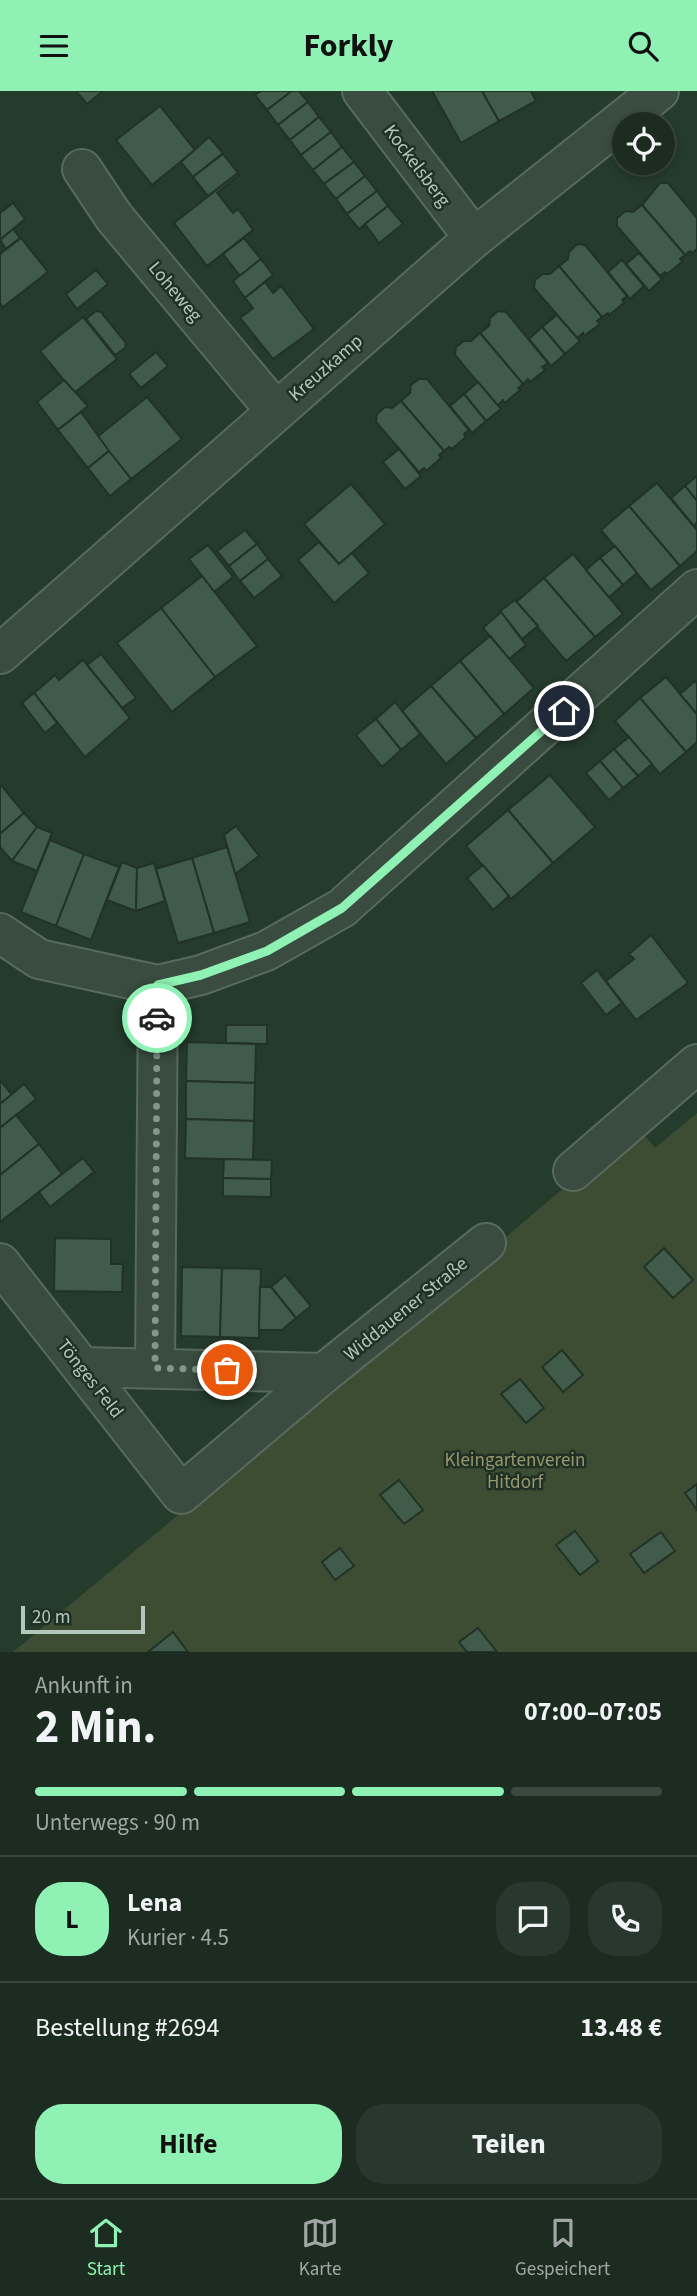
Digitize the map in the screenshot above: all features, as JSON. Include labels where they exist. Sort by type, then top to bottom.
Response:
[{"type":"street","name":"Kockelsberg","points":[[362,91],[474,238]]},
{"type":"street","name":"Kreuzkamp","points":[[0,654],[474,238],[659,91]]},
{"type":"street","name":"Loheweg","points":[[82,169],[114,217],[275,410]]},
{"type":"street","points":[[0,933],[39,959],[158,985],[201,975],[267,951],[342,908],[697,589]]},
{"type":"street","points":[[155,1368],[158,985]]},
{"type":"street","points":[[573,1171],[697,1064]]},
{"type":"street","name":"Widdauener Straße","points":[[181,1494],[324,1373],[486,1243]]},
{"type":"street","name":"Tönges Feld","points":[[0,1263],[181,1494]]},
{"type":"street","name":"Widdauener Straße","points":[[82,1367],[324,1373]]},
{"type":"green space","name":"Kleingartenverein Hitdorf","points":[[697,1113],[697,1652],[13,1652],[637,1126],[655,1148]]},
{"type":"building","points":[[76,91],[103,91],[87,104]]},
{"type":"building","points":[[261,91],[292,91],[267,110],[255,95]]},
{"type":"building","points":[[292,91],[299,91],[308,102],[278,125],[267,110]]},
{"type":"building","points":[[432,91],[482,91],[499,121],[461,143]]},
{"type":"building","points":[[482,91],[531,91],[536,101],[499,121]]},
{"type":"building","points":[[308,102],[319,117],[290,140],[278,125]]},
{"type":"building","points":[[160,106],[195,150],[152,185],[116,140]]},
{"type":"building","points":[[319,117],[331,132],[301,155],[290,140]]},
{"type":"building","points":[[331,132],[342,147],[313,170],[301,155]]},
{"type":"building","points":[[209,137],[223,153],[193,177],[181,162]]},
{"type":"building","points":[[342,147],[354,162],[324,184],[313,170]]},
{"type":"building","points":[[223,154],[238,173],[208,196],[193,177]]},
{"type":"building","points":[[354,162],[365,176],[336,199],[324,184]]},
{"type":"building","points":[[238,173],[239,175],[217,193],[233,213],[238,209],[253,230],[207,266],[174,223]]},
{"type":"building","points":[[365,176],[377,191],[347,214],[336,199]]},
{"type":"building","points":[[660,183],[668,183],[697,218],[697,249],[692,253],[690,251],[685,255],[642,205]]},
{"type":"building","points":[[377,191],[388,206],[359,229],[347,214]]},
{"type":"building","points":[[13,203],[25,219],[0,240],[0,213]]},
{"type":"building","points":[[642,205],[685,255],[680,259],[682,262],[667,274],[665,272],[660,276],[617,226],[617,218]]},
{"type":"building","points":[[388,206],[403,224],[379,243],[365,224]]},
{"type":"building","points":[[13,229],[20,238],[6,249],[0,240]]},
{"type":"building","points":[[21,238],[48,272],[3,307],[0,303],[0,254]]},
{"type":"building","points":[[244,238],[261,259],[240,276],[223,254]]},
{"type":"building","points":[[577,244],[585,245],[627,296],[622,300],[624,303],[609,315],[608,313],[602,317],[559,266],[568,259],[569,252]]},
{"type":"building","points":[[639,253],[662,279],[649,291],[626,264]]},
{"type":"building","points":[[261,259],[273,275],[245,298],[233,281]]},
{"type":"building","points":[[622,260],[644,286],[630,299],[608,272]]},
{"type":"building","points":[[559,266],[602,317],[597,321],[600,324],[584,336],[583,333],[577,338],[534,288],[535,280],[543,274],[550,274]]},
{"type":"building","points":[[96,270],[108,284],[77,309],[66,294]]},
{"type":"building","points":[[265,282],[273,293],[281,286],[314,329],[273,359],[240,318],[253,308],[245,298]]},
{"type":"building","points":[[96,311],[101,312],[126,343],[125,348],[115,355],[86,319]]},
{"type":"building","points":[[498,311],[506,312],[548,363],[542,367],[545,370],[530,382],[528,379],[523,384],[480,333],[489,326],[490,318]]},
{"type":"building","points":[[557,315],[580,341],[565,354],[542,327]]},
{"type":"building","points":[[83,317],[117,359],[74,393],[40,351]]},
{"type":"building","points":[[542,327],[565,354],[551,366],[529,339]]},
{"type":"building","points":[[480,333],[523,384],[505,403],[503,400],[497,406],[455,355],[456,347],[464,341],[471,341]]},
{"type":"building","points":[[156,352],[168,366],[141,388],[129,374]]},
{"type":"building","points":[[419,379],[427,379],[469,430],[464,434],[466,437],[452,449],[449,447],[444,451],[401,401],[410,393],[411,385]]},
{"type":"building","points":[[64,380],[88,406],[58,430],[37,402]]},
{"type":"building","points":[[478,382],[501,409],[486,421],[464,394]]},
{"type":"building","points":[[464,394],[486,421],[472,433],[450,406]]},
{"type":"building","points":[[147,397],[182,439],[131,479],[97,437]]},
{"type":"building","points":[[401,401],[444,451],[439,455],[441,458],[426,471],[424,468],[419,472],[376,422],[377,414],[385,407],[392,408]]},
{"type":"building","points":[[81,412],[109,451],[88,468],[58,430]]},
{"type":"building","points":[[399,449],[421,476],[405,489],[383,462]]},
{"type":"building","points":[[109,451],[131,479],[110,496],[88,468]]},
{"type":"building","points":[[697,476],[697,501],[685,486]]},
{"type":"building","points":[[657,483],[697,530],[697,551],[680,566],[629,506]]},
{"type":"building","points":[[351,484],[385,524],[339,564],[304,524]]},
{"type":"building","points":[[685,486],[697,501],[697,522],[694,526],[671,498]]},
{"type":"building","points":[[629,506],[680,566],[651,590],[601,530]]},
{"type":"building","points":[[245,530],[257,544],[229,566],[217,551]]},
{"type":"building","points":[[319,542],[339,564],[352,553],[369,573],[334,603],[298,560]]},
{"type":"building","points":[[257,544],[268,559],[240,581],[229,566]]},
{"type":"building","points":[[208,545],[233,577],[214,592],[189,559]]},
{"type":"building","points":[[615,546],[637,573],[623,585],[600,558]]},
{"type":"building","points":[[573,554],[623,614],[595,637],[544,578]]},
{"type":"building","points":[[600,558],[623,585],[609,597],[586,570]]},
{"type":"building","points":[[268,559],[282,576],[254,598],[240,581]]},
{"type":"building","points":[[202,576],[257,646],[215,677],[161,608]]},
{"type":"building","points":[[544,578],[595,637],[566,661],[516,602]]},
{"type":"building","points":[[515,600],[538,626],[522,639],[500,611]]},
{"type":"building","points":[[161,608],[215,677],[172,712],[117,643]]},
{"type":"building","points":[[501,612],[526,645],[509,659],[483,628]]},
{"type":"building","points":[[490,636],[534,688],[504,714],[460,661]]},
{"type":"building","points":[[101,654],[136,698],[122,708],[87,665]]},
{"type":"building","points":[[83,660],[130,718],[85,757],[34,693],[55,675],[59,680]]},
{"type":"building","points":[[460,661],[504,714],[476,738],[431,686]]},
{"type":"building","points":[[666,677],[697,714],[697,742],[686,752],[640,698]]},
{"type":"building","points":[[695,681],[697,684],[697,714],[680,694]]},
{"type":"building","points":[[431,686],[476,738],[446,764],[402,711]]},
{"type":"building","points":[[34,693],[57,723],[45,733],[22,703]]},
{"type":"building","points":[[640,698],[686,752],[660,774],[615,721]]},
{"type":"building","points":[[395,702],[420,734],[401,750],[376,719]]},
{"type":"building","points":[[376,719],[401,750],[382,767],[356,735]]},
{"type":"building","points":[[629,737],[652,764],[638,776],[614,749]]},
{"type":"building","points":[[614,749],[638,776],[623,788],[600,761]]},
{"type":"building","points":[[600,761],[623,788],[609,800],[586,773]]},
{"type":"building","points":[[550,775],[595,827],[553,863],[508,810]]},
{"type":"building","points":[[0,784],[24,813],[0,834]]},
{"type":"building","points":[[508,810],[553,863],[511,899],[466,846]]},
{"type":"building","points":[[24,813],[37,827],[12,861],[0,847],[0,834]]},
{"type":"building","points":[[236,826],[259,856],[235,874],[224,835]]},
{"type":"building","points":[[37,827],[52,833],[37,871],[12,861]]},
{"type":"building","points":[[50,840],[84,854],[56,926],[21,912]]},
{"type":"building","points":[[227,847],[250,922],[214,933],[192,858]]},
{"type":"building","points":[[84,854],[119,867],[91,940],[56,926]]},
{"type":"building","points":[[192,858],[214,933],[178,943],[156,869]]},
{"type":"building","points":[[122,862],[137,868],[136,911],[107,900]]},
{"type":"building","points":[[154,863],[165,901],[136,911],[137,868]]},
{"type":"building","points":[[483,865],[509,896],[493,910],[467,878]]},
{"type":"building","points":[[651,935],[688,983],[636,1020],[606,981],[634,959],[629,954]]},
{"type":"building","points":[[597,970],[622,1003],[606,1015],[581,983]]},
{"type":"building","points":[[226,1025],[267,1025],[267,1044],[226,1043]]},
{"type":"building","points":[[187,1042],[256,1044],[255,1083],[186,1081]]},
{"type":"building","points":[[0,1080],[12,1095],[0,1104]]},
{"type":"building","points":[[186,1081],[255,1083],[254,1121],[186,1119]]},
{"type":"building","points":[[24,1084],[36,1099],[0,1128],[0,1104]]},
{"type":"building","points":[[16,1115],[39,1144],[0,1175],[0,1128]]},
{"type":"building","points":[[186,1119],[254,1121],[253,1160],[185,1158]]},
{"type":"building","points":[[39,1144],[62,1174],[0,1222],[0,1175]]},
{"type":"building","points":[[83,1158],[94,1172],[50,1207],[39,1192]]},
{"type":"building","points":[[224,1159],[272,1160],[271,1179],[223,1178]]},
{"type":"building","points":[[223,1178],[271,1179],[271,1197],[223,1196]]},
{"type":"building","points":[[55,1238],[111,1239],[111,1264],[123,1264],[122,1292],[54,1291]]},
{"type":"building","points":[[664,1248],[693,1280],[673,1298],[644,1267]]},
{"type":"building","points":[[182,1267],[222,1268],[220,1337],[181,1336]]},
{"type":"building","points":[[222,1268],[261,1269],[259,1338],[220,1337]]},
{"type":"building","points":[[285,1275],[311,1306],[296,1318],[271,1287]]},
{"type":"building","points":[[260,1287],[271,1287],[296,1318],[282,1330],[259,1330]]},
{"type":"building","points":[[562,1350],[583,1375],[563,1392],[542,1367]]},
{"type":"building","points":[[520,1379],[544,1408],[526,1423],[501,1394]]},
{"type":"building","points":[[399,1480],[423,1510],[404,1524],[380,1495]]},
{"type":"building","points":[[697,1484],[697,1510],[685,1493]]},
{"type":"building","points":[[575,1531],[598,1561],[580,1575],[556,1545]]},
{"type":"building","points":[[661,1532],[675,1551],[644,1573],[630,1554]]},
{"type":"building","points":[[340,1548],[354,1566],[335,1580],[322,1562]]},
{"type":"building","points":[[478,1628],[497,1652],[467,1652],[459,1642]]},
{"type":"building","points":[[173,1632],[188,1652],[148,1652]]},
{"type":"way so far","points":[[157,1018],[155,1368],[227,1370]]},
{"type":"route","points":[[157,1018],[158,985],[201,975],[267,951],[342,908],[564,711]]}]
